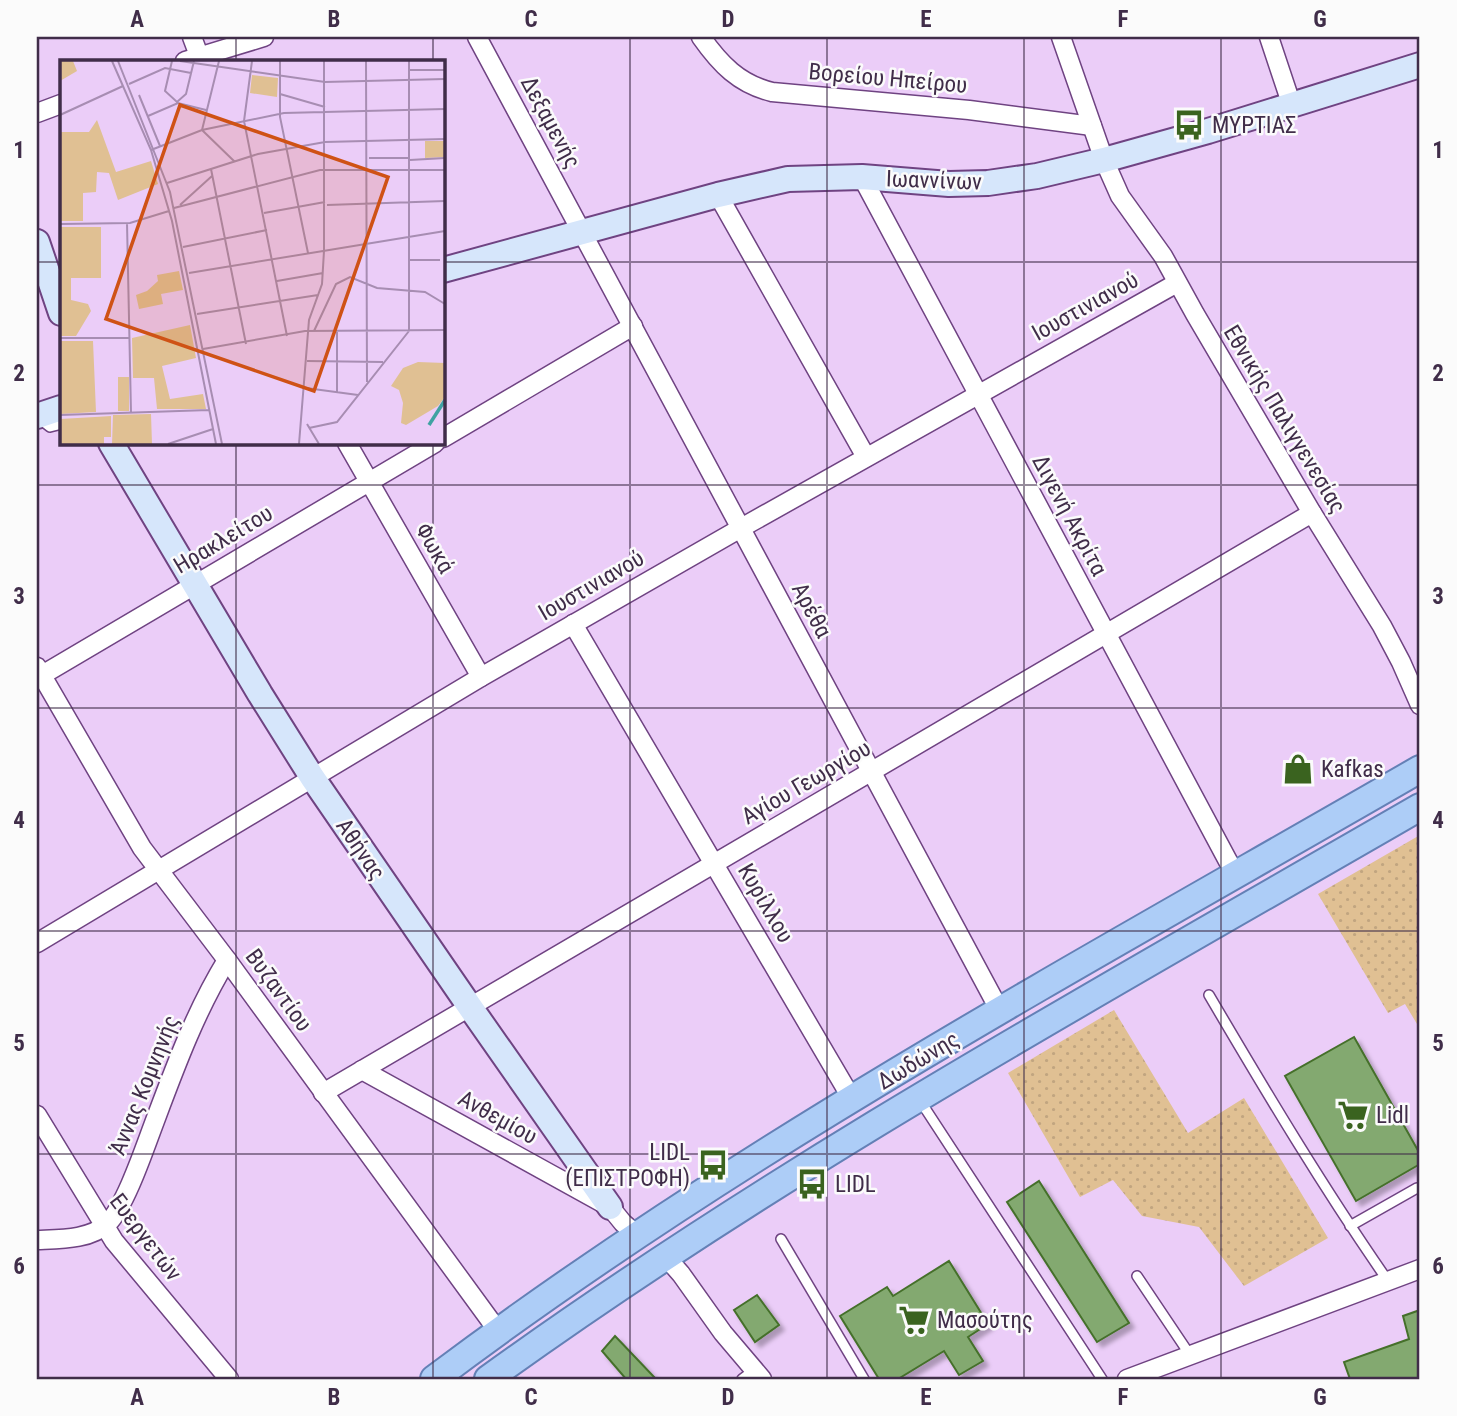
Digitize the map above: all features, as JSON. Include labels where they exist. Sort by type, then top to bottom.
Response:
[{"type":"main road","name":"Ιωαννίνων","points":[[444,270],[718,195],[788,179],[862,177],[949,184],[988,183],[1037,176],[1104,160],[1292,106],[1420,65]]},
{"type":"main road","points":[[37,242],[60,310]]},
{"type":"main road","points":[[37,416],[60,408]]},
{"type":"main road","name":"Αθήνας","points":[[112,444],[312,777],[610,1207]]},
{"type":"main road","name":"Δωδώνης","points":[[434,1379],[498,1331],[638,1236],[852,1099],[1420,769]]},
{"type":"main road","name":"Δωδώνης","points":[[488,1379],[732,1213],[919,1099],[1420,807]]},
{"type":"street","points":[[192,37],[195,60],[264,37]]},
{"type":"street","name":"Δεξαμενής","points":[[477,37],[582,231]]},
{"type":"street","name":"Βορείου Ηπείρου","points":[[701,37],[726,67],[742,80],[761,89],[1092,125]]},
{"type":"street","name":"Εθνικής Παλιγγενεσίας","points":[[1061,37],[1104,160],[1120,196],[1159,250],[1312,513],[1382,626],[1420,705]]},
{"type":"street","points":[[1269,37],[1292,106]]},
{"type":"street","points":[[37,113],[60,104]]},
{"type":"street","name":"Διγενή Ακρίτα","points":[[862,177],[1236,876]]},
{"type":"street","points":[[718,195],[866,457]]},
{"type":"street","name":"Αρέθα","points":[[582,231],[1000,1011]]},
{"type":"street","name":"Ιουστινιανού","points":[[37,943],[481,677],[741,527],[1177,283]]},
{"type":"street","points":[[444,437],[633,326]]},
{"type":"street","name":"Φωκά","points":[[348,444],[481,677]]},
{"type":"street","name":"Ηρακλείτου","points":[[38,673],[195,585],[433,444]]},
{"type":"street","name":"Αγίου Γεωργίου","points":[[323,1093],[1312,513]]},
{"type":"street","name":"Κυρίλλου","points":[[573,624],[852,1099]]},
{"type":"street","name":"Βυζαντίου","points":[[38,673],[135,837],[498,1331]]},
{"type":"street","name":"Άννας Κομνηνής","points":[[103,1226],[118,1208],[132,1178],[178,1060],[227,960]]},
{"type":"street","name":"Ανθεμίου","points":[[362,1070],[610,1207]]},
{"type":"street","name":"Ευεργετών","points":[[37,1115],[103,1226],[229,1379]]},
{"type":"street","name":"Αθήνας","points":[[610,1207],[638,1236]]},
{"type":"street","points":[[37,1240],[80,1236],[103,1226]]},
{"type":"street","points":[[666,1257],[681,1273],[752,1376]]},
{"type":"street","points":[[1127,1379],[1420,1269]]},
{"type":"lane","points":[[37,416],[50,427],[58,425],[60,420]]},
{"type":"lane","points":[[1209,995],[1350,1226],[1388,1281]]},
{"type":"lane","points":[[919,1099],[1102,1379]]},
{"type":"lane","points":[[1350,1226],[1417,1188]]},
{"type":"lane","points":[[781,1239],[864,1379]]},
{"type":"lane","points":[[1138,1276],[1190,1355]]},
{"type":"shaded area","points":[[1420,835],[1420,1029],[1405,1004],[1388,1013],[1318,894]]},
{"type":"shaded area","points":[[1114,1010],[1188,1133],[1244,1098],[1328,1238],[1244,1286],[1199,1227],[1142,1216],[1113,1180],[1080,1197],[1008,1073]]},
{"type":"building","name":"Lidl","points":[[1354,1037],[1420,1154],[1420,1164],[1356,1201],[1285,1076]]},
{"type":"building","points":[[1039,1181],[1129,1323],[1097,1342],[1007,1202]]},
{"type":"building","name":"Μασούτης","points":[[949,1261],[988,1324],[968,1337],[983,1361],[959,1375],[944,1351],[898,1379],[879,1379],[840,1316],[887,1287],[893,1296]]},
{"type":"building","points":[[757,1295],[779,1325],[755,1342],[734,1310]]},
{"type":"building","points":[[1420,1310],[1420,1379],[1350,1379],[1344,1362],[1409,1339],[1403,1316]]},
{"type":"building","points":[[615,1336],[656,1379],[626,1379],[602,1351]]},
{"type":"place","name":"ΜΥΡΤΙΑΣ","points":[[1189,125]]},
{"type":"place","name":"Kafkas","points":[[1298,769]]},
{"type":"place","name":"Lidl","points":[[1353,1115]]},
{"type":"place","name":"LIDL (ΕΠΙΣΤΡΟΦΗ)","points":[[713,1165]]},
{"type":"place","name":"LIDL","points":[[812,1184]]},
{"type":"place","name":"Μασούτης","points":[[914,1320]]}]
